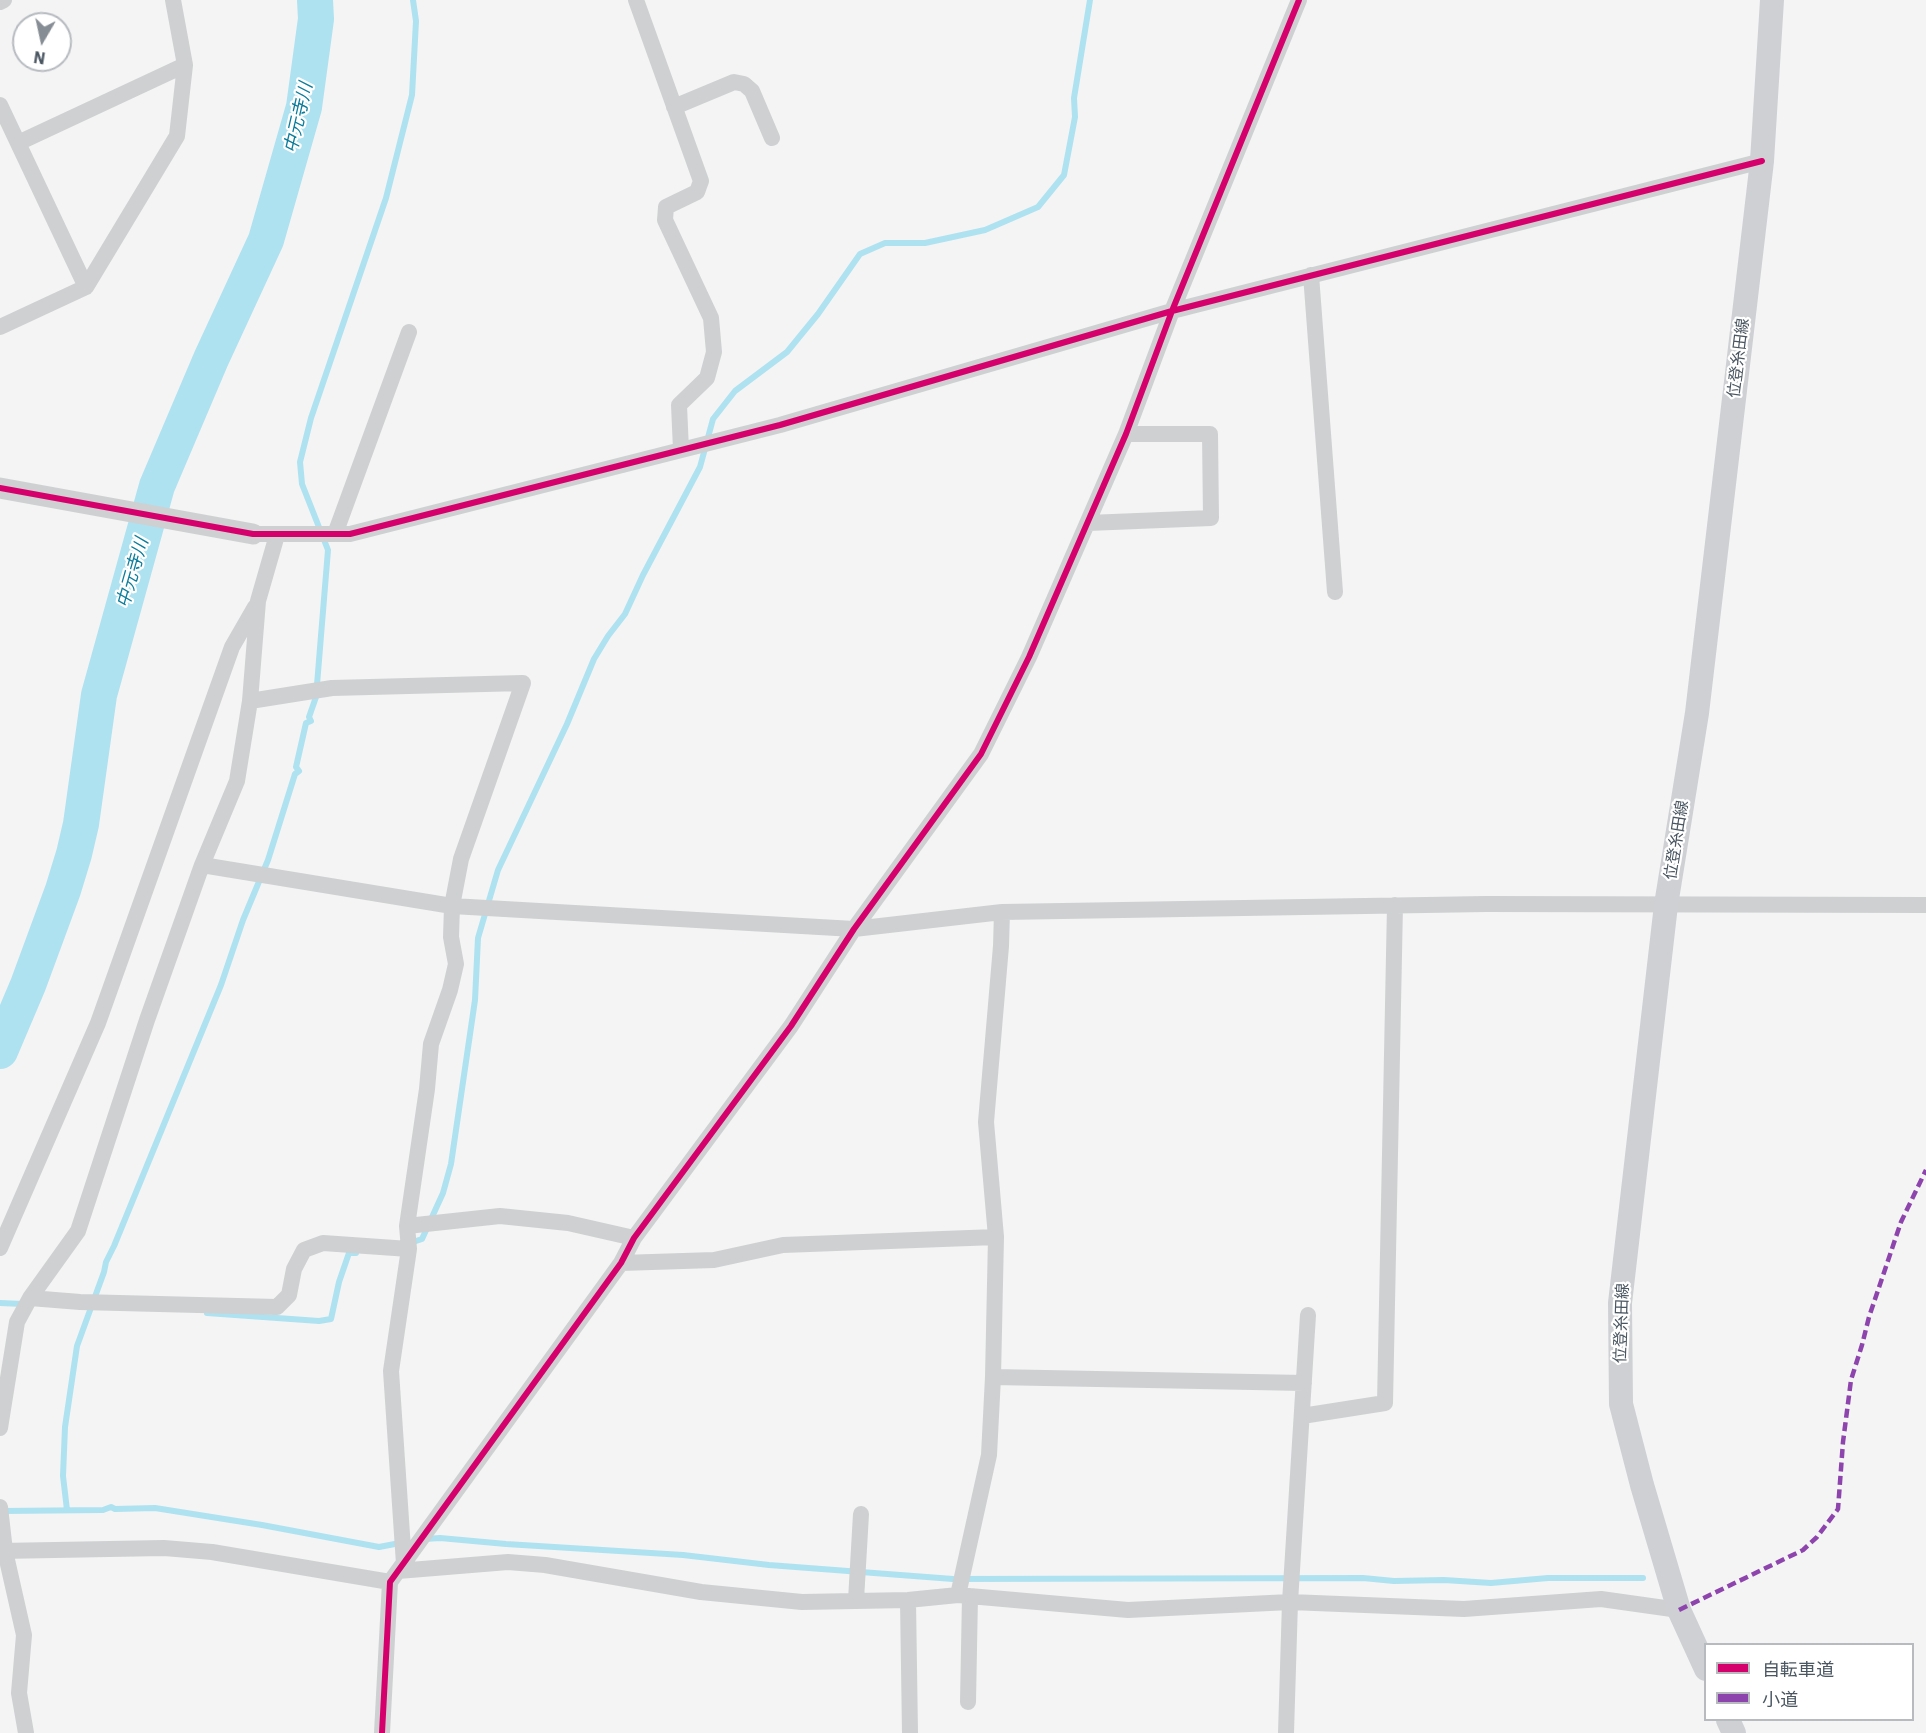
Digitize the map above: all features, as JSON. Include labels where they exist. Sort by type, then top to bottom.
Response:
[{"type":"main road","name":"位登糸田線","points":[[1704,1665],[1679,1610],[1621,1404],[1620,1303],[1666,905],[1697,713],[1762,160],[1772,0]]},
{"type":"street","points":[[0,327],[86,287],[177,136],[185,65],[173,0]]},
{"type":"street","points":[[636,0],[701,181],[697,192],[666,207],[665,220],[711,318],[714,352],[707,378],[679,405],[681,450]]},
{"type":"street","points":[[397,1572],[621,1263],[634,1238],[791,1026],[854,929],[981,754],[1029,657],[1126,434],[1172,311],[1299,0]]},
{"type":"street","points":[[18,143],[185,65]]},
{"type":"street","points":[[674,107],[734,82],[744,84],[752,91],[772,138]]},
{"type":"street","points":[[0,105],[86,287]]},
{"type":"street","points":[[0,488],[253,534],[351,534],[780,425],[1172,311],[1762,160]]},
{"type":"street","points":[[1311,275],[1335,592]]},
{"type":"street","points":[[335,534],[409,332]]},
{"type":"street","points":[[1088,523],[1211,518],[1210,435],[1126,434]]},
{"type":"street","points":[[0,1428],[17,1322],[30,1298],[78,1231],[147,1020],[202,865],[237,781],[250,701],[258,601],[277,535]]},
{"type":"street","points":[[0,1248],[98,1023],[232,647],[258,601]]},
{"type":"street","points":[[250,701],[332,688],[523,683],[461,859],[452,906],[451,937],[456,964],[450,990],[431,1044],[427,1089],[407,1226],[409,1249],[391,1371],[397,1572],[382,1733]]},
{"type":"street","points":[[202,865],[452,906],[854,929],[1002,912],[1497,904],[1926,905]]},
{"type":"street","points":[[1302,1416],[1385,1403],[1395,905]]},
{"type":"street","points":[[968,1702],[964,1595],[989,1455],[993,1377],[996,1237],[986,1122],[1002,912]]},
{"type":"street","points":[[407,1226],[500,1216],[568,1223],[634,1238]]},
{"type":"street","points":[[621,1263],[714,1260],[783,1245],[996,1237]]},
{"type":"street","points":[[30,1298],[80,1302],[277,1307],[289,1295],[294,1269],[304,1250],[323,1244],[409,1249]]},
{"type":"street","points":[[1286,1733],[1290,1602],[1308,1315]]},
{"type":"street","points":[[993,1377],[1304,1383]]},
{"type":"street","points":[[0,1507],[2,1551],[24,1635],[19,1692],[26,1733]]},
{"type":"street","points":[[856,1600],[861,1515]]},
{"type":"street","points":[[2,1551],[164,1548],[397,1572],[508,1562],[545,1564],[701,1592],[802,1602],[964,1595],[1128,1610],[1290,1602],[1464,1609],[1601,1599],[1679,1610]]},
{"type":"street","points":[[908,1599],[910,1733]]},
{"type":"waterway","name":"中元寺川","points":[[0,1051],[28,985],[74,854],[81,824],[99,695],[157,486],[211,359],[266,240],[304,107],[316,19],[315,0]]},
{"type":"waterway","points":[[67,1510],[63,1476],[65,1427],[77,1346],[106,1262],[221,985],[243,920],[268,860],[295,774],[299,771],[296,767],[306,723],[311,721],[309,717],[316,697],[328,550],[302,484],[300,462],[311,418],[386,198],[412,95],[416,21],[413,0]]},
{"type":"waterway","points":[[410,1243],[422,1239],[443,1193],[451,1164],[475,1000],[478,938],[498,870],[567,724],[594,659],[625,614],[700,467],[713,419],[735,391],[787,352],[818,314],[860,254],[885,243],[925,243],[985,230],[1038,207],[1064,175],[1075,117],[1074,98],[1090,0]]},
{"type":"waterway","points":[[0,1015],[15,1017]]},
{"type":"waterway","points":[[207,1313],[319,1321],[331,1319],[339,1282],[349,1253],[356,1253]]},
{"type":"waterway","points":[[0,1303],[23,1304]]},
{"type":"waterway","points":[[2,1511],[103,1510],[111,1507],[115,1509],[155,1508],[379,1547],[400,1543]]},
{"type":"waterway","points":[[425,1539],[440,1538],[683,1555],[769,1565],[953,1579],[1363,1578],[1491,1583],[1548,1578],[1643,1578]]},
{"type":"marked path","points":[[1679,1610],[1803,1550],[1817,1537],[1838,1509],[1851,1380],[1869,1317],[1901,1222],[1926,1170]]},
{"type":"cycle path","points":[[382,1733],[390,1582],[621,1263],[634,1238],[791,1026],[854,929],[981,754],[1029,657],[1126,434],[1172,311],[1299,0]]},
{"type":"cycle path","points":[[0,488],[253,534],[350,534],[780,425],[1172,311],[1762,161]]}]
